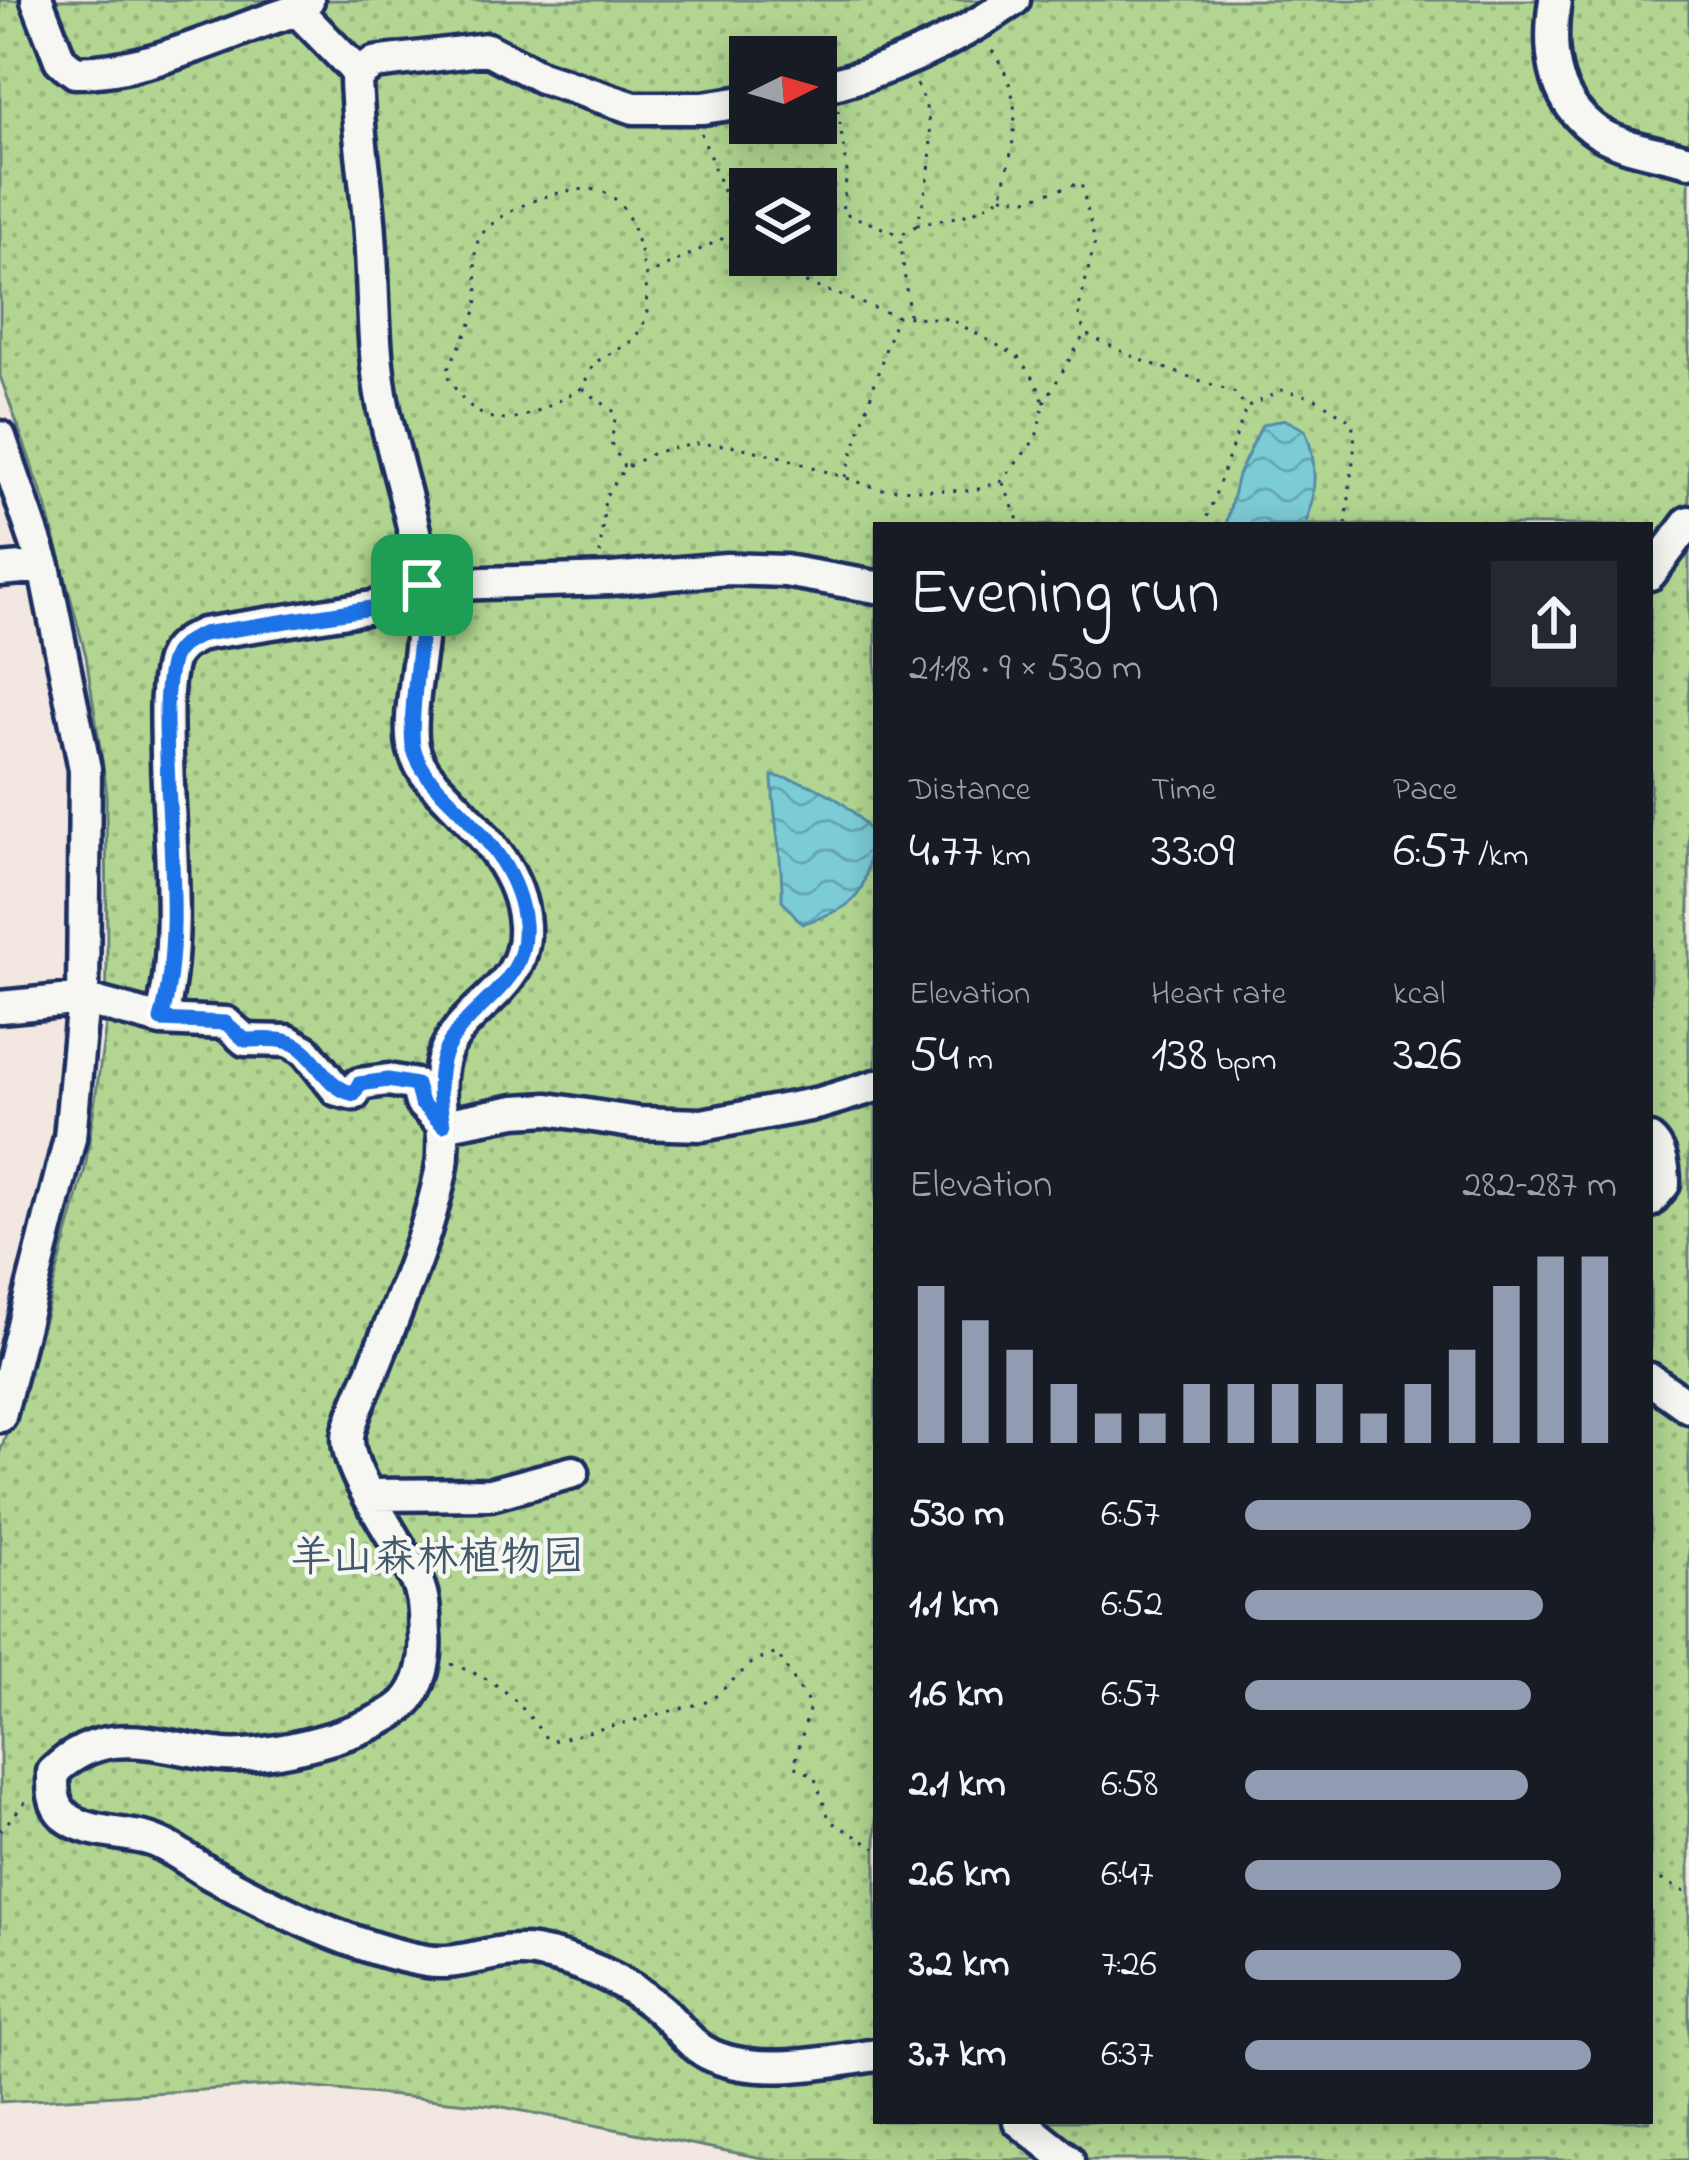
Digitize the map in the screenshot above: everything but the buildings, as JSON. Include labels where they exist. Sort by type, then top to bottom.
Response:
[{"type":"street","points":[[38,0],[60,60],[75,72],[103,72],[176,53],[303,5],[359,74]]},
{"type":"street","points":[[837,82],[906,62],[976,26],[1014,0]]},
{"type":"street","points":[[1555,0],[1549,37],[1553,70],[1568,101],[1592,129],[1689,161]]},
{"type":"street","points":[[729,104],[634,108],[541,77],[487,49],[374,63],[356,77],[382,403],[416,540],[424,604],[411,744],[424,775],[486,839],[518,886],[525,928],[518,969],[467,1021],[445,1053],[438,1097],[443,1125],[441,1172],[416,1257],[347,1437],[353,1468],[397,1538],[422,1594],[422,1673],[407,1702],[382,1719],[268,1755],[223,1755],[145,1739],[104,1743],[67,1759],[53,1772],[52,1793],[59,1811],[79,1826],[154,1841],[302,1922],[425,1961],[461,1963],[495,1953],[532,1952],[600,1973],[662,2010],[686,2038],[712,2056],[765,2064],[873,2055]]},
{"type":"street","points":[[0,437],[44,566],[85,769],[82,999],[70,1138],[0,1415]]},
{"type":"street","points":[[1653,570],[1689,522]]},
{"type":"street","points":[[0,570],[44,566]]},
{"type":"street","points":[[422,585],[598,580],[728,569],[785,571],[873,586]]},
{"type":"street","points":[[161,1020],[169,991],[171,937],[166,716],[171,661],[182,644],[203,634],[410,602],[422,585]]},
{"type":"street","points":[[0,1007],[82,999],[161,1020],[226,1023],[245,1040],[288,1041],[306,1052],[337,1090],[354,1094],[359,1084],[406,1081],[416,1085],[421,1103],[443,1125]]},
{"type":"street","points":[[443,1125],[548,1109],[638,1123],[702,1126],[820,1103],[873,1087]]},
{"type":"street","points":[[1653,1142],[1676,1168],[1653,1197]]},
{"type":"street","points":[[1653,1381],[1689,1407]]},
{"type":"street","points":[[369,1495],[491,1494],[573,1472]]},
{"type":"street","points":[[1023,2124],[1068,2160]]},
{"type":"path","points":[[976,26],[1006,69],[1018,111],[1002,196]]},
{"type":"path","points":[[906,62],[932,125],[931,158],[917,225]]},
{"type":"path","points":[[692,108],[729,202]]},
{"type":"path","points":[[837,133],[847,172],[842,212],[900,235]]},
{"type":"path","points":[[900,235],[917,225],[970,214],[1002,196],[1026,200],[1081,183],[1095,242],[1078,312],[1085,334],[1141,360],[1236,393],[1246,408]]},
{"type":"path","points":[[571,190],[604,191],[620,203],[634,231],[646,276],[647,317],[634,340],[594,363],[581,388],[514,421],[487,417],[460,399],[446,373],[477,307],[474,259],[479,237],[505,212],[571,190]]},
{"type":"path","points":[[646,276],[729,235]]},
{"type":"path","points":[[900,235],[910,316]]},
{"type":"path","points":[[787,276],[896,316],[950,319],[1017,356],[1036,380],[1044,403]]},
{"type":"path","points":[[844,479],[896,316]]},
{"type":"path","points":[[598,580],[605,497],[625,468],[655,452],[695,444],[730,445],[880,489],[973,491],[1002,481],[1036,438],[1044,403],[1085,334]]},
{"type":"path","points":[[581,388],[616,413],[611,443],[625,468]]},
{"type":"path","points":[[1201,522],[1208,514],[1246,408],[1282,391],[1315,398],[1352,421],[1346,522]]},
{"type":"path","points":[[1002,481],[1019,522]]},
{"type":"path","points":[[425,1654],[493,1679],[518,1701],[549,1742],[710,1701],[753,1662],[777,1653],[810,1706],[794,1766],[814,1776],[830,1821],[873,1846]]},
{"type":"path","points":[[0,1831],[30,1797],[52,1793]]},
{"type":"path","points":[[1653,1876],[1689,1894]]},
{"type":"green space","name":"羊山森林植物园","points":[[0,0],[1689,0],[1689,2160],[772,2160],[498,2106],[286,2085],[0,2102],[0,1452],[42,1328],[85,1169],[106,1025],[106,786],[86,656],[46,505],[0,376]]},
{"type":"water","points":[[1284,419],[1305,430],[1314,465],[1307,522],[1227,522],[1238,475],[1262,425]]},
{"type":"water","points":[[772,776],[830,795],[873,835],[857,895],[838,910],[802,924],[782,900]]},
{"type":"route","points":[[422,585],[411,744],[424,775],[486,839],[518,886],[525,928],[518,969],[467,1021],[445,1053],[438,1097],[443,1125],[421,1103],[416,1085],[406,1081],[359,1084],[354,1094],[337,1090],[306,1052],[288,1041],[245,1040],[226,1023],[161,1020],[169,991],[171,937],[166,716],[171,661],[182,644],[203,634],[410,602],[422,585]]}]
